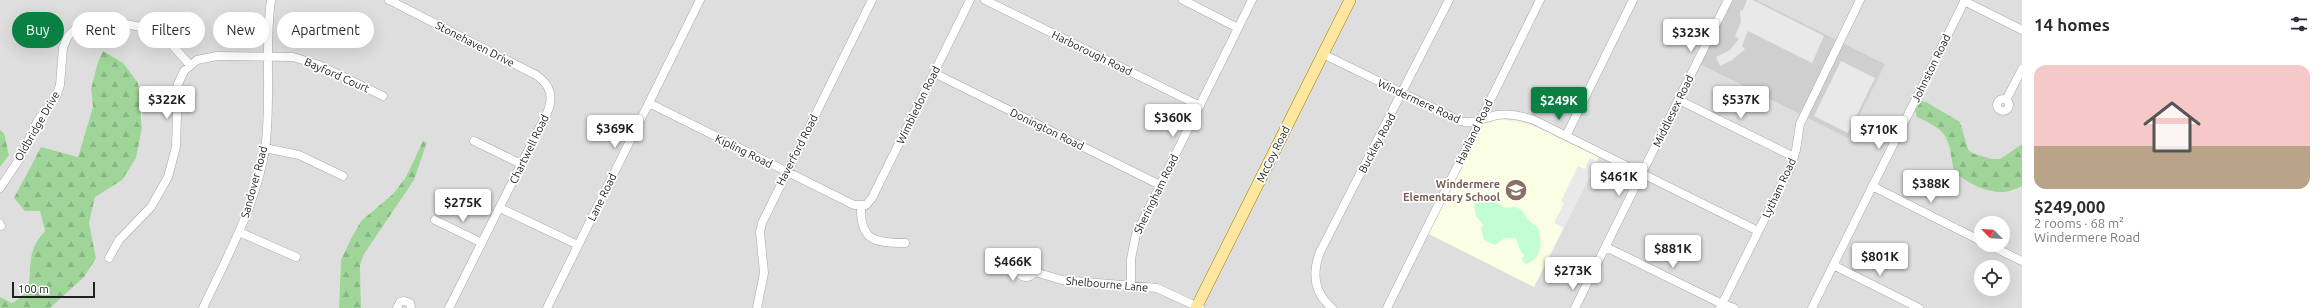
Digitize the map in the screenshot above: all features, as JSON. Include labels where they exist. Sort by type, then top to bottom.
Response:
[{"type":"main road","name":"McCoy Road","points":[[1198,307],[1350,0]]},
{"type":"street","name":"Sandover Road","points":[[203,308],[248,212],[265,148],[267,55],[271,0]]},
{"type":"street","name":"Stonehaven Drive","points":[[389,0],[536,75],[548,85],[551,96]]},
{"type":"street","name":"Lane Road","points":[[547,308],[700,0]]},
{"type":"street","name":"Haverford Road","points":[[757,308],[764,273],[760,232],[765,215],[872,0]]},
{"type":"street","name":"Wimbledon Road","points":[[861,206],[866,205],[872,198],[970,0]]},
{"type":"street","name":"Harborough Road","points":[[985,0],[1200,106]]},
{"type":"street","points":[[1183,0],[1238,28]]},
{"type":"street","name":"Sheringham Road","points":[[1131,285],[1131,259],[1136,234],[1252,0]]},
{"type":"street","name":"Buckley Road","points":[[1332,308],[1321,295],[1317,287],[1315,270],[1320,252],[1403,94],[1449,0]]},
{"type":"street","name":"Haviland Road","points":[[1387,308],[1540,0]]},
{"type":"street","points":[[1566,136],[1633,0]]},
{"type":"street","name":"Middlesex Road","points":[[1575,308],[1728,0]]},
{"type":"street","name":"Lytham Road","points":[[1721,306],[1794,157],[1800,124],[1860,0]]},
{"type":"street","points":[[1964,0],[2022,30]]},
{"type":"street","name":"Johnston Road","points":[[1812,308],[1964,0]]},
{"type":"street","name":"Oldbridge Drive","points":[[0,188],[20,158],[38,120],[56,97],[60,85],[63,48],[68,36],[81,24],[98,19],[147,28],[164,36],[190,65]]},
{"type":"street","name":"Windermere Road","points":[[1322,54],[1460,121],[1470,123],[1498,115],[1522,116],[1642,173],[1758,231]]},
{"type":"street","name":"Bayford Court","points":[[190,65],[206,57],[267,55],[292,57],[319,65],[383,96]]},
{"type":"street","points":[[109,258],[119,240],[150,207],[168,177],[176,147],[178,84],[180,78],[190,65]]},
{"type":"street","points":[[2006,100],[2022,69]]},
{"type":"street","name":"Donington Road","points":[[934,73],[1160,185]]},
{"type":"street","name":"Chartwell Road","points":[[449,308],[549,107],[551,96]]},
{"type":"street","points":[[1679,100],[1794,157]]},
{"type":"street","name":"Kipling Road","points":[[649,103],[786,172],[854,205],[861,206]]},
{"type":"street","points":[[474,141],[521,164]]},
{"type":"street","points":[[265,148],[299,155],[342,176]]},
{"type":"street","points":[[1872,186],[1974,237]]},
{"type":"street","points":[[861,206],[863,229],[867,235],[885,243],[905,243]]},
{"type":"street","points":[[500,208],[578,245]]},
{"type":"street","points":[[435,220],[482,243]]},
{"type":"street","points":[[239,232],[296,257]]},
{"type":"street","points":[[1606,247],[1721,306],[1734,308]]},
{"type":"street","points":[[2003,252],[2022,261]]},
{"type":"street","points":[[1833,265],[1918,308]]},
{"type":"street","name":"Shelbourne Lane","points":[[1035,272],[1062,280],[1131,285],[1163,290],[1198,307]]},
{"type":"street","points":[[398,308],[400,302],[404,300],[410,303],[411,308]]},
{"type":"shaded area","points":[[0,0],[1733,0],[1701,64],[1885,64],[1757,0],[2022,0],[2022,144],[2000,159],[1992,159],[1972,153],[1968,149],[1960,122],[1917,117],[1939,127],[1948,139],[1950,151],[2012,192],[2022,186],[2022,308],[361,308],[360,265],[364,253],[414,180],[427,142],[423,141],[406,177],[393,194],[361,221],[341,260],[339,308],[50,308],[96,258],[89,223],[95,197],[136,158],[142,128],[142,111],[91,89],[93,107],[78,157],[41,147],[24,179],[40,211],[45,231],[33,249],[28,289],[21,298],[12,303],[0,297],[0,167],[9,155],[4,133],[0,130]],"holes":[[[1503,119],[1521,121],[1553,134],[1427,233]]]},
{"type":"shaded area","points":[[1733,0],[1757,0],[1885,64],[1848,138],[1700,64]]},
{"type":"shaded area","points":[[1747,0],[1753,0],[1824,36],[1812,63],[1748,31],[1742,46],[1745,49],[1732,60],[1720,66],[1716,57],[1730,50],[1739,39],[1735,36],[1741,22],[1740,11],[1743,10]]},
{"type":"shaded area","points":[[1841,61],[1875,78],[1848,133],[1814,116]]},
{"type":"shaded area","name":"Windermere Elementary School","points":[[1499,119],[1531,125],[1599,157],[1534,287],[1427,233],[1481,125]]},
{"type":"shaded area","points":[[1590,158],[1623,175],[1616,189],[1590,176],[1564,228],[1554,223],[1564,203],[1561,201],[1578,166],[1585,169]]},
{"type":"green space","points":[[103,51],[123,63],[138,83],[142,128],[136,158],[122,180],[95,197],[89,223],[96,258],[84,277],[50,308],[0,308],[0,297],[12,303],[20,298],[25,292],[28,286],[33,250],[45,231],[40,211],[25,211],[14,198],[41,147],[78,157],[93,107],[91,89],[98,62]]},
{"type":"green space","points":[[1921,101],[1926,102],[1960,122],[1968,149],[1972,153],[1992,159],[2000,159],[2022,144],[2022,186],[2014,190],[1996,192],[1978,187],[1954,172],[1946,137],[1936,127],[1917,117],[1915,111]]},
{"type":"green space","points":[[0,130],[4,133],[9,155],[0,167]]},
{"type":"green space","points":[[423,141],[427,142],[414,180],[364,254],[360,265],[361,308],[339,308],[341,260],[351,239],[361,221],[393,194],[406,177]]},
{"type":"green space","points":[[1491,200],[1506,208],[1516,207],[1522,210],[1528,220],[1538,228],[1540,233],[1540,249],[1538,254],[1531,262],[1526,264],[1523,262],[1522,258],[1525,256],[1520,250],[1516,238],[1505,238],[1495,245],[1484,240],[1481,228],[1483,225],[1476,216],[1474,204]]},
{"type":"place","name":"Windermere Elementary School","points":[[1516,190]]}]
